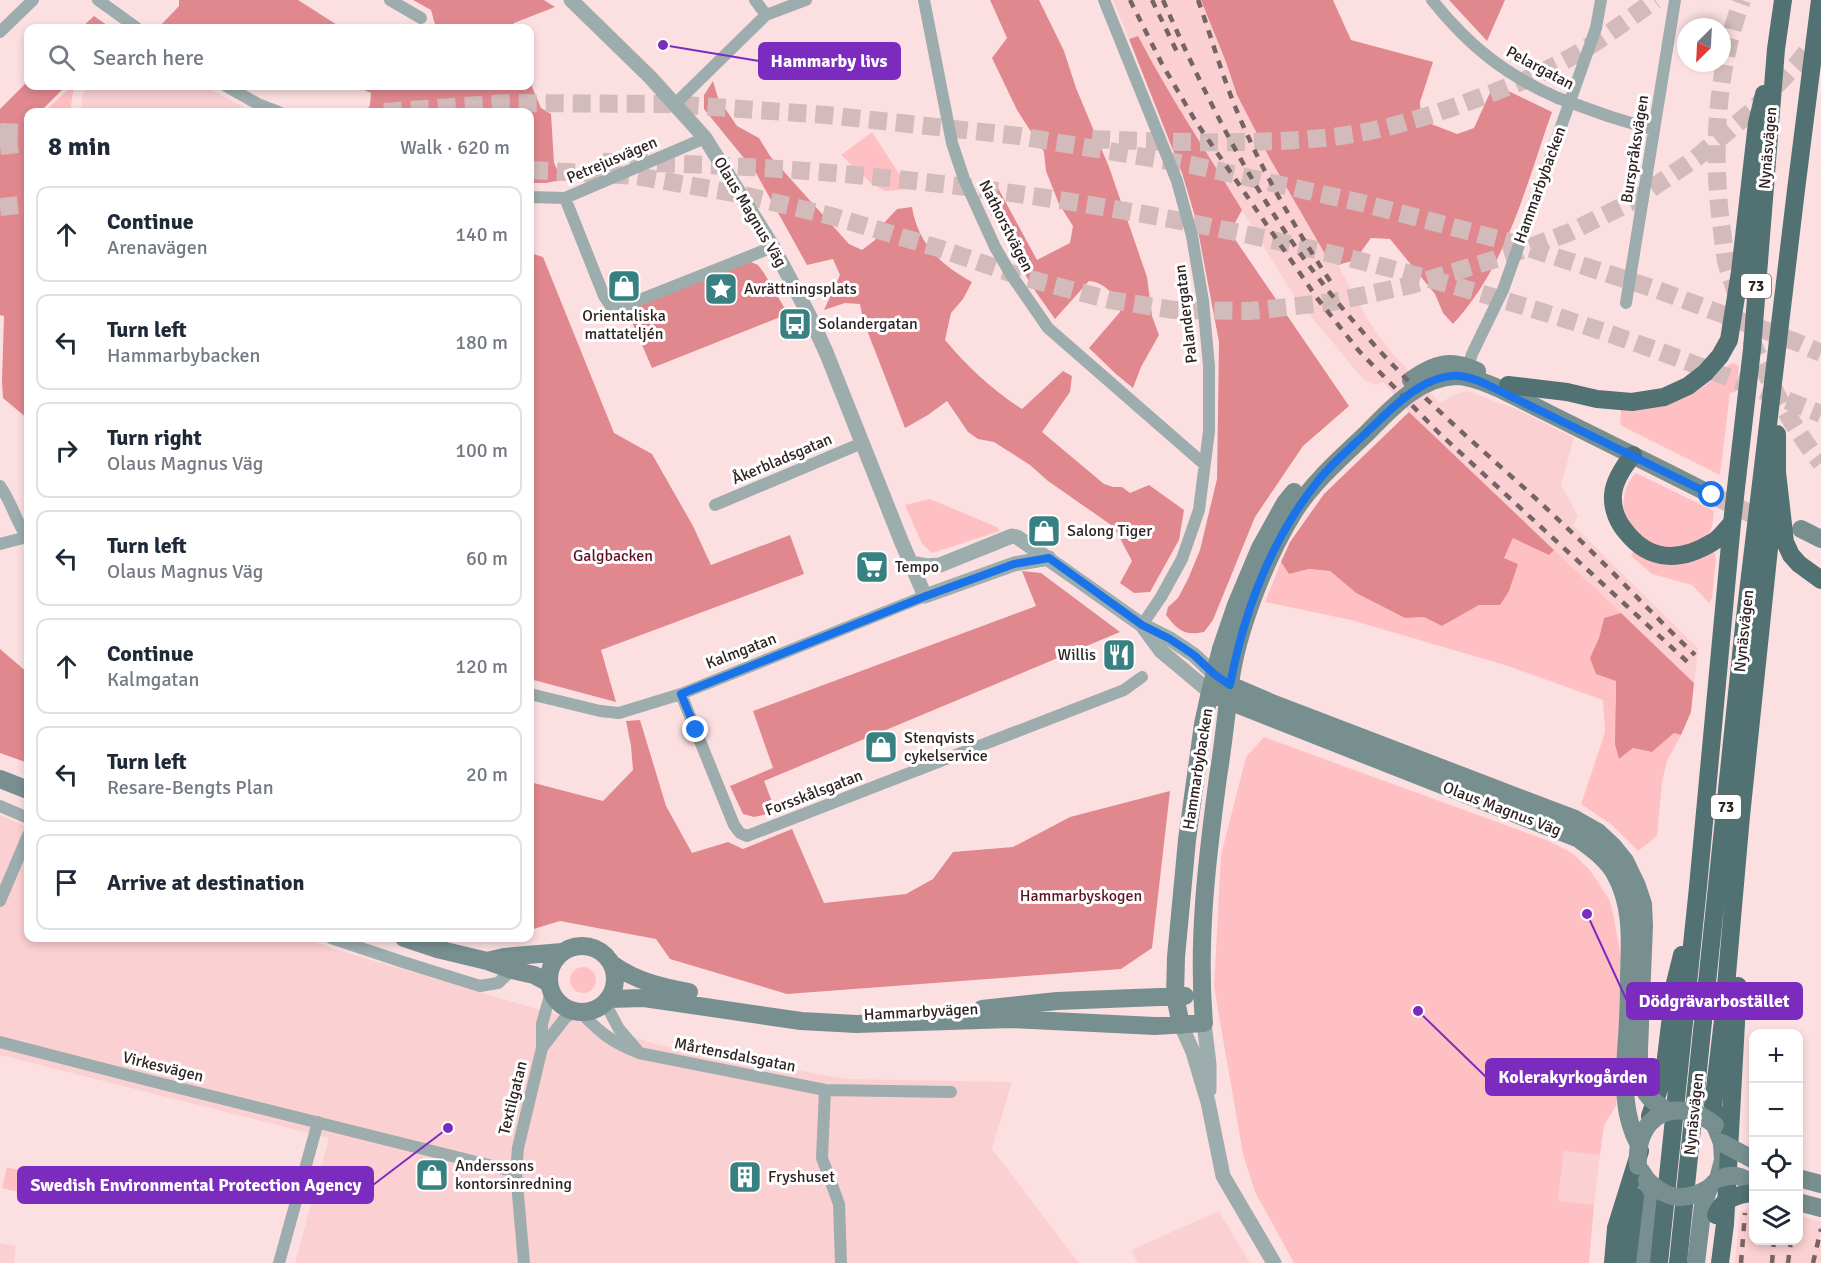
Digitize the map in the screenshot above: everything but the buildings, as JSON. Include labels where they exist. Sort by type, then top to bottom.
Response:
[{"type":"highway","name":"Nynäsvägen","points":[[1659,1263],[1698,887],[1732,523],[1752,349],[1776,49],[1783,0]]},
{"type":"highway","name":"Nynäsvägen","points":[[1678,1263],[1744,626],[1820,0]]},
{"type":"highway","points":[[1508,385],[1632,402],[1664,397],[1688,386],[1720,356],[1729,340],[1740,272],[1757,123],[1776,49]]},
{"type":"highway","points":[[1715,1125],[1713,1105],[1777,472],[1777,351]]},
{"type":"highway","points":[[1633,455],[1621,470],[1615,483],[1613,496],[1620,525],[1636,544],[1656,555],[1675,556],[1693,552],[1715,542],[1732,523]]},
{"type":"highway","points":[[1777,472],[1785,542],[1791,555],[1799,564],[1821,580]]},
{"type":"highway","points":[[1720,1263],[1725,1224],[1732,1072],[1745,894],[1741,816]]},
{"type":"highway","points":[[1613,1263],[1616,1228],[1664,1074],[1675,983],[1698,887]]},
{"type":"highway","points":[[1627,1263],[1642,1173]]},
{"type":"highway","points":[[1710,1263],[1716,1215],[1721,1204],[1731,1198],[1749,1193]]},
{"type":"main road","name":"Hammarbybacken","points":[[1181,1025],[1175,996],[1176,957],[1187,840],[1203,724],[1214,674],[1236,605],[1260,548],[1285,503],[1311,471],[1388,397],[1434,366],[1454,363],[1467,372]]},
{"type":"main road","points":[[1467,372],[1508,385],[1594,425],[1713,489],[1633,455],[1467,372]]},
{"type":"main road","name":"Hammarbybacken","points":[[1204,1023],[1200,959],[1209,845],[1235,658],[1249,610],[1272,554],[1295,510],[1319,479],[1395,405],[1410,394],[1433,380],[1467,372]]},
{"type":"main road","points":[[1821,539],[1801,533],[1821,547]]},
{"type":"main road","name":"Olaus Magnus Väg","points":[[1214,674],[1230,693]]},
{"type":"main road","name":"Olaus Magnus Väg","points":[[1210,692],[1230,693],[1284,708],[1575,819],[1598,832],[1625,861],[1643,904],[1644,926],[1634,1023],[1624,1078],[1627,1112],[1639,1145]]},
{"type":"main road","points":[[0,779],[24,788]]},
{"type":"main road","name":"Hammarbyvägen","points":[[416,942],[534,975],[550,988],[557,1001],[564,1007],[577,1012],[589,1011],[607,1001],[644,998],[801,1021],[856,1024],[1011,1019],[1146,1025],[1204,1023]]},
{"type":"main road","name":"Hammarbyvägen","points":[[487,961],[504,957],[562,952],[580,945],[590,946],[599,950],[612,964],[648,983],[802,1011],[859,1016],[909,1016],[1058,1000],[1202,995]]},
{"type":"main road","points":[[550,988],[551,965],[562,952]]},
{"type":"main road","points":[[607,1001],[615,982],[612,964]]},
{"type":"main road","name":"Olaus Magnus Väg","points":[[1634,1023],[1639,1077],[1645,1092],[1653,1101],[1668,1111]]},
{"type":"main road","points":[[1642,1263],[1648,1204],[1637,1155],[1639,1145],[1642,1136],[1654,1119],[1668,1111],[1678,1110],[1700,1115],[1715,1125],[1722,1143],[1723,1160],[1703,1205],[1696,1263]]},
{"type":"main road","points":[[1722,1143],[1749,1157]]},
{"type":"main road","points":[[1642,1173],[1661,1191],[1678,1197],[1692,1196],[1733,1174],[1749,1182]]},
{"type":"main road","points":[[1803,1179],[1821,1184]]},
{"type":"main road","points":[[1803,1203],[1821,1208]]},
{"type":"street","points":[[0,32],[33,0]]},
{"type":"street","points":[[98,0],[131,24]]},
{"type":"street","points":[[390,0],[421,18]]},
{"type":"street","name":"Olaus Magnus Väg","points":[[571,0],[632,58],[705,138],[773,247],[808,313],[910,563],[926,596]]},
{"type":"street","points":[[755,0],[766,15]]},
{"type":"street","points":[[675,104],[766,15],[806,0]]},
{"type":"street","name":"Nathorstvägen","points":[[924,0],[952,143],[964,179],[995,247],[1010,273],[1048,328],[1204,464]]},
{"type":"street","name":"Palandergatan","points":[[1104,0],[1177,181],[1192,236],[1203,301],[1209,366],[1209,431],[1199,510],[1182,559],[1142,625]]},
{"type":"street","name":"Pelargatan","points":[[1432,0],[1466,39],[1504,70],[1538,89],[1573,104],[1654,130]]},
{"type":"street","name":"Hammarbybacken","points":[[1467,372],[1479,339],[1503,290],[1596,28],[1602,0]]},
{"type":"street","name":"Burspråksvägen","points":[[1626,303],[1675,0]]},
{"type":"street","points":[[233,90],[268,108]]},
{"type":"street","name":"Petrejusvägen","points":[[534,197],[565,198],[705,138]]},
{"type":"street","points":[[565,198],[604,296],[610,305],[619,308],[773,247]]},
{"type":"street","name":"Åkerbladsgatan","points":[[715,505],[862,443]]},
{"type":"street","points":[[0,486],[24,531]]},
{"type":"street","name":"Olaus Magnus Väg","points":[[910,563],[927,566],[940,565],[1012,536],[1017,537],[1142,625],[1170,639],[1194,655],[1214,674]]},
{"type":"street","points":[[0,544],[24,539]]},
{"type":"street","points":[[926,596],[1014,564],[1049,558]]},
{"type":"street","name":"Kalmgatan","points":[[534,695],[600,711],[619,713],[681,694],[926,596]]},
{"type":"street","name":"Olaus Magnus Väg","points":[[1142,625],[1161,651],[1210,692]]},
{"type":"street","name":"Forsskålsgatan","points":[[681,694],[734,825],[740,833],[747,836],[1124,690],[1142,677]]},
{"type":"street","points":[[0,806],[24,816]]},
{"type":"street","points":[[0,901],[24,844]]},
{"type":"street","points":[[343,942],[480,986],[498,983],[512,970]]},
{"type":"street","name":"Textilgatan","points":[[524,1263],[516,1172],[518,1148],[542,1048],[542,1024],[550,988]]},
{"type":"street","points":[[607,1001],[619,1029],[639,1053]]},
{"type":"street","name":"Textilgatan","points":[[542,1048],[565,1018],[577,1012]]},
{"type":"street","name":"Mårtensdalsgatan","points":[[577,1012],[603,1035],[639,1053],[825,1090],[951,1092]]},
{"type":"street","name":"Hammarbybacken","points":[[1204,1023],[1209,1064],[1208,1102]]},
{"type":"street","name":"Hammarbybacken","points":[[1181,1025],[1193,1052],[1208,1102],[1224,1176],[1274,1263]]},
{"type":"street","name":"Virkesvägen","points":[[0,1042],[151,1082],[516,1172]]},
{"type":"street","points":[[825,1090],[822,1158],[839,1204],[841,1263]]},
{"type":"street","points":[[279,1263],[318,1122]]},
{"type":"shaded area","points":[[1113,0],[1201,0],[1237,95],[1269,157],[1325,254],[1338,265],[1368,320],[1390,351],[1440,403],[1455,394],[1468,391],[1518,410],[1574,438],[1561,485],[1578,516],[1573,525],[1698,648],[1694,683],[1409,412],[1383,382],[1375,385],[1365,381],[1352,366],[1294,296],[1160,80],[1138,37],[1129,39]]},
{"type":"shaded area","points":[[68,90],[73,90],[71,108],[48,108]]},
{"type":"shaded area","points":[[86,90],[212,90],[245,108],[81,108],[82,96]]},
{"type":"shaded area","points":[[872,132],[909,189],[885,191],[872,184],[841,155]]},
{"type":"shaded area","points":[[1731,363],[1739,366],[1736,392],[1730,393],[1720,475],[1620,425],[1621,410],[1654,406],[1688,395],[1706,385]]},
{"type":"shaded area","points":[[1636,473],[1714,511],[1710,532],[1706,537],[1694,543],[1670,548],[1648,543],[1628,522],[1625,514],[1624,495]]},
{"type":"shaded area","points":[[930,499],[997,527],[1000,531],[932,553],[922,544],[905,505]]},
{"type":"shaded area","points":[[1513,538],[1549,554],[1554,550],[1621,613],[1604,618],[1599,638],[1616,680],[1619,759],[1633,748],[1652,752],[1675,732],[1681,735],[1667,761],[1662,782],[1657,836],[1638,851],[1612,825],[1581,804],[1605,732],[1603,700],[1508,666],[1351,620],[1265,602],[1281,562],[1289,574],[1309,569],[1330,571],[1356,593],[1405,618],[1424,617],[1442,626],[1479,605],[1518,564],[1504,558]]},
{"type":"shaded area","points":[[1633,551],[1714,551],[1716,559],[1712,598],[1709,603],[1692,585],[1652,574],[1631,556]]},
{"type":"shaded area","points":[[1264,737],[1549,841],[1572,853],[1590,870],[1610,901],[1621,957],[1616,1106],[1604,1125],[1600,1155],[1564,1151],[1558,1201],[1594,1205],[1589,1263],[1294,1263],[1255,1192],[1243,1154],[1214,987],[1221,855],[1246,757]]},
{"type":"shaded area","points":[[0,815],[24,825],[24,942],[316,942],[659,1045],[846,1079],[1012,1082],[992,1149],[1079,1263],[295,1263],[329,1138],[0,1055]]},
{"type":"shaded area","points":[[583,967],[592,971],[596,980],[592,989],[583,993],[574,989],[570,980],[574,971]]},
{"type":"shaded area","points":[[1564,1151],[1600,1155],[1594,1205],[1558,1202]]},
{"type":"shaded area","points":[[7,1167],[42,1176],[37,1197],[2,1188]]},
{"type":"shaded area","points":[[1749,1208],[1749,1245],[1803,1245],[1803,1216],[1821,1222],[1821,1263],[1735,1263],[1740,1212]]},
{"type":"shaded area","points":[[1219,1211],[1250,1263],[1138,1263],[1131,1250]]},
{"type":"shaded area","points":[[0,1243],[16,1246],[14,1263],[0,1263]]},
{"type":"green space","points":[[179,0],[298,0],[336,24],[162,24],[179,6]]},
{"type":"green space","points":[[413,0],[544,0],[555,7],[513,24],[435,24],[431,10]]},
{"type":"green space","points":[[990,0],[1039,0],[1064,51],[1076,88],[1109,167],[1147,277],[1152,316],[1159,335],[1141,367],[1133,388],[1089,348],[1120,312],[1120,302],[1103,285],[1089,281],[1055,319],[1033,288],[988,209],[990,195],[998,188],[1037,260],[1070,243],[1073,226],[1059,204],[1046,171],[1044,152],[1017,110],[992,58],[1007,38]]},
{"type":"green space","points":[[1201,0],[1333,0],[1351,40],[1433,62],[1420,102],[1421,120],[1457,134],[1474,128],[1494,84],[1552,112],[1513,224],[1501,251],[1488,277],[1453,324],[1443,313],[1435,294],[1390,239],[1371,238],[1355,260],[1338,265],[1325,254],[1269,157],[1237,95]]},
{"type":"green space","points":[[1449,0],[1505,0],[1487,41]]},
{"type":"green space","points":[[94,16],[105,24],[85,24]]},
{"type":"green space","points":[[1138,36],[1175,102],[1242,210],[1230,232],[1349,406],[1303,446],[1255,517],[1213,620],[1204,632],[1197,633],[1182,631],[1166,615],[1168,607],[1178,598],[1188,579],[1200,550],[1217,479],[1219,342],[1196,220],[1182,173],[1129,39]]},
{"type":"green space","points":[[713,81],[718,98],[737,126],[759,138],[770,156],[849,244],[862,250],[875,240],[883,224],[897,209],[912,207],[925,243],[941,261],[972,282],[963,299],[951,313],[945,340],[991,386],[1022,409],[1063,371],[1072,376],[1070,392],[1042,432],[1104,484],[1122,487],[1130,493],[1149,485],[1184,510],[1179,540],[1150,592],[1134,593],[1120,583],[1132,561],[1114,527],[1048,481],[1030,465],[994,442],[978,439],[968,432],[947,401],[905,428],[863,320],[860,304],[845,303],[824,310],[840,275],[833,259],[807,265],[756,173],[704,109],[704,95]]},
{"type":"green space","points":[[24,85],[24,90],[62,90],[44,108],[24,108],[24,416],[3,398],[4,316],[0,315],[0,109]]},
{"type":"green space","points":[[364,90],[533,90],[541,108],[551,114],[554,163],[562,180],[534,183],[534,108],[368,108],[371,93]]},
{"type":"green space","name":"Galgbacken","points":[[534,254],[543,257],[614,433],[652,454],[693,526],[711,565],[790,535],[804,574],[601,650],[616,702],[534,680]]},
{"type":"green space","points":[[746,260],[758,265],[788,314],[652,368],[625,306]]},
{"type":"green space","points":[[1409,412],[1554,550],[1549,555],[1513,538],[1504,558],[1518,564],[1509,591],[1500,605],[1479,605],[1442,626],[1424,617],[1405,618],[1356,593],[1330,571],[1309,569],[1289,574],[1281,562],[1290,542],[1324,494]]},
{"type":"green space","points":[[1022,571],[1041,573],[1120,632],[764,781],[776,812],[754,817],[743,814],[730,786],[773,768],[753,711],[1036,606]]},
{"type":"green space","points":[[1621,613],[1694,683],[1691,712],[1681,735],[1674,733],[1652,752],[1633,748],[1619,759],[1615,744],[1616,681],[1596,674],[1590,658],[1599,638],[1604,618]]},
{"type":"green space","points":[[0,649],[24,670],[24,762],[0,753]]},
{"type":"green space","name":"Hammarbyskogen","points":[[640,720],[666,806],[692,853],[728,842],[743,849],[792,829],[824,903],[906,894],[933,879],[953,852],[1013,847],[1070,817],[1170,791],[1152,948],[1121,969],[787,994],[670,959],[656,939],[560,921],[534,929],[534,783],[603,801],[633,770],[626,721]]},
{"type":"tunnel","points":[[1092,139],[1265,142],[1344,136],[1384,128],[1443,111],[1538,74],[1594,43],[1655,0]]},
{"type":"tunnel","points":[[1737,296],[1726,261],[1721,224],[1717,139],[1718,111],[1726,55],[1742,0]]},
{"type":"tunnel","points":[[534,170],[636,176],[739,194],[835,217],[938,248],[1022,277],[1110,300],[1174,310],[1250,311],[1333,302],[1411,285],[1506,256],[1568,233],[1633,201],[1696,158],[1751,112],[1820,36]]},
{"type":"tunnel","points":[[438,108],[506,103],[671,104],[827,115],[1019,136],[1192,165],[1362,203],[1513,243],[1658,290],[1821,353]]},
{"type":"tunnel","points":[[0,132],[24,133]]},
{"type":"tunnel","points":[[0,146],[24,143]]},
{"type":"tunnel","points":[[603,162],[726,166],[850,174],[972,188],[1094,206],[1216,228],[1336,255],[1456,286],[1574,322],[1667,354],[1821,414]]},
{"type":"tunnel","points":[[0,207],[24,204]]},
{"type":"tunnel","points":[[1751,339],[1781,404],[1821,463]]},
{"type":"tunnel","points":[[1712,495],[1770,523]]},
{"type":"railway","points":[[1130,0],[1162,64],[1196,122],[1317,298],[1359,351],[1439,433],[1693,667]]},
{"type":"railway","points":[[1152,0],[1177,52]]},
{"type":"railway","points":[[1163,0],[1196,73],[1253,180],[1296,248],[1335,299],[1417,390],[1538,500],[1695,655]]},
{"type":"railway","points":[[1198,0],[1228,88],[1259,160],[1306,244],[1332,284]]},
{"type":"railway","points":[[1741,1263],[1745,1213]]},
{"type":"railway","points":[[1813,1263],[1821,1229]]},
{"type":"railway","points":[[1772,1263],[1774,1245]]},
{"type":"railway","points":[[1788,1263],[1790,1245]]},
{"type":"place","name":"Hammarby livs","points":[[663,45]]},
{"type":"place","name":"Orientaliska mattateljén","points":[[624,286]]},
{"type":"place","name":"Avrättningsplats","points":[[721,289]]},
{"type":"place","name":"Solandergatan","points":[[795,324]]},
{"type":"place","name":"Salong Tiger","points":[[1044,531]]},
{"type":"place","name":"Tempo","points":[[872,567]]},
{"type":"place","name":"Willis","points":[[1119,655]]},
{"type":"place","name":"Stenqvists cykelservice","points":[[881,747]]},
{"type":"place","name":"Dödgrävarbostället","points":[[1587,914]]},
{"type":"place","name":"Kolerakyrkogården","points":[[1418,1011]]},
{"type":"place","name":"Swedish Environmental Protection Agency","points":[[448,1128]]},
{"type":"place","name":"Anderssons kontorsinredning","points":[[432,1175]]},
{"type":"place","name":"Fryshuset","points":[[745,1177]]},
{"type":"route","points":[[696,730],[681,694],[926,596],[1014,564],[1049,558],[1142,625],[1170,639],[1194,655],[1230,685],[1249,610],[1272,554],[1295,510],[1319,479],[1395,405],[1433,380],[1465,376],[1492,387],[1712,495]]}]
